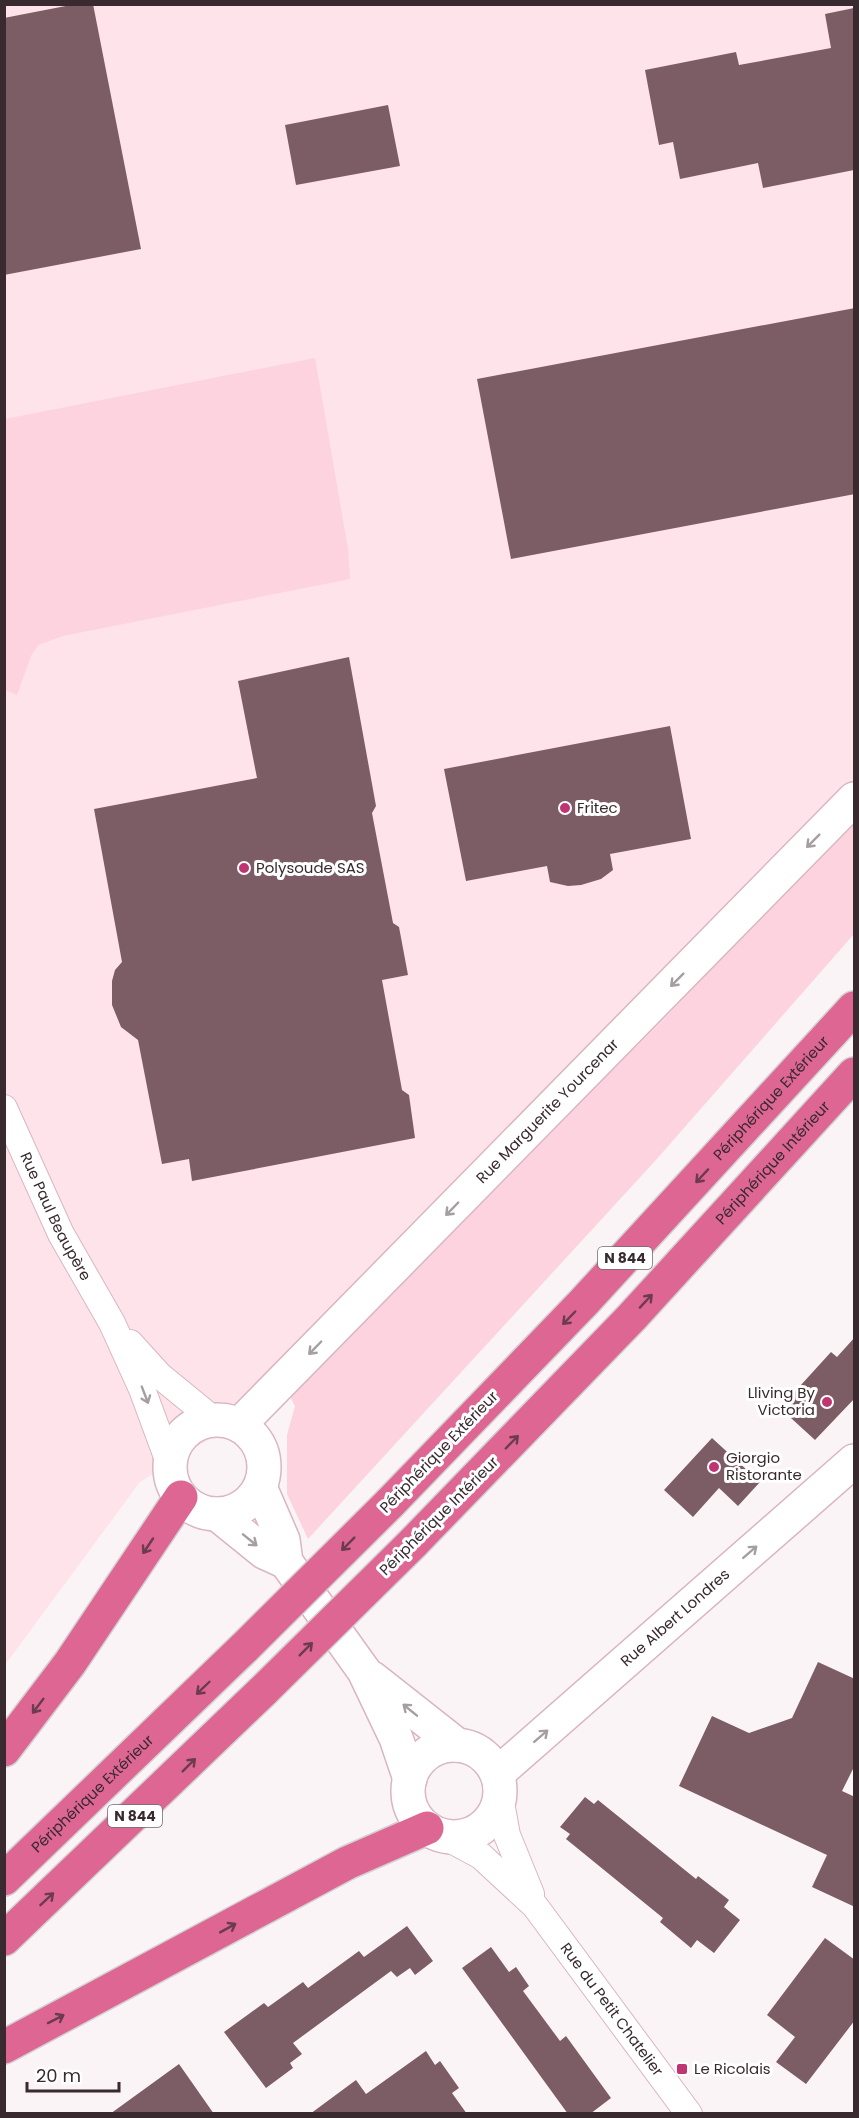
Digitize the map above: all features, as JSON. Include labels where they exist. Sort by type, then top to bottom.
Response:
[{"type":"highway","name":"Périphérique Extérieur","points":[[4,1879],[245,1647],[390,1503],[591,1294],[855,1008]]},
{"type":"highway","name":"Périphérique Intérieur","points":[[4,1939],[264,1690],[412,1544],[631,1318],[855,1074]]},
{"type":"highway","points":[[4,1750],[70,1663],[181,1497]]},
{"type":"highway","points":[[4,2047],[347,1863],[433,1831]]},
{"type":"street","name":"Rue Marguerite Yourcenar","points":[[227,1422],[855,799]]},
{"type":"street","name":"Rue Paul Beaupère","points":[[4,1108],[62,1234],[112,1323],[142,1389],[170,1465]]},
{"type":"street","name":"Rue Paul Beaupère","points":[[112,1323],[159,1375],[227,1422]]},
{"type":"street","points":[[227,1422],[248,1431],[260,1447],[264,1468],[260,1487],[247,1504],[228,1513],[217,1514],[197,1510],[181,1497],[175,1487],[170,1465],[176,1443],[183,1434],[197,1424],[227,1422]]},
{"type":"street","name":"Rue Albert Londres","points":[[498,1785],[855,1461]]},
{"type":"street","points":[[260,1487],[283,1540],[286,1562],[363,1671],[396,1738],[410,1779],[410,1803],[415,1814],[433,1831],[459,1837],[479,1830],[493,1815],[498,1785],[481,1754],[457,1745],[363,1671]]},
{"type":"street","points":[[217,1514],[264,1552],[286,1562]]},
{"type":"street","points":[[410,1779],[414,1768],[426,1755],[443,1746],[457,1745]]},
{"type":"street","name":"Rue du Petit Chatelier","points":[[498,1785],[507,1835],[535,1906]]},
{"type":"street","name":"Rue du Petit Chatelier","points":[[433,1831],[482,1856],[535,1906],[689,2114]]},
{"type":"shaded area","points":[[5,5],[854,5],[854,817],[662,1021],[287,1391],[140,1482],[5,1665]]},
{"type":"shaded area","points":[[315,358],[348,549],[350,579],[63,636],[38,645],[31,656],[17,695],[5,690],[5,419]]},
{"type":"shaded area","points":[[854,817],[854,934],[655,1161],[308,1539],[287,1494],[287,1435],[295,1406],[287,1391],[662,1021]]},
{"type":"building","points":[[76,4],[93,4],[141,249],[4,275],[4,18]]},
{"type":"building","points":[[854,8],[854,170],[763,188],[758,163],[680,179],[673,142],[659,145],[645,70],[736,52],[739,65],[831,48],[825,14]]},
{"type":"building","points":[[388,105],[400,166],[296,185],[285,125]]},
{"type":"building","points":[[855,308],[855,494],[511,559],[477,379]]},
{"type":"building","name":"Polysoude SAS","points":[[349,657],[376,806],[372,813],[393,923],[399,927],[408,975],[382,980],[402,1090],[409,1095],[415,1138],[192,1181],[189,1159],[162,1164],[138,1040],[121,1027],[112,1005],[112,981],[115,970],[122,962],[94,809],[257,778],[238,681]]},
{"type":"building","points":[[670,726],[691,839],[610,854],[613,870],[601,879],[581,885],[568,886],[550,882],[547,866],[466,881],[444,769]]},
{"type":"building","points":[[855,1337],[855,1398],[815,1440],[780,1408],[831,1352],[837,1357]]},
{"type":"building","name":"Giorgio Ristorante","points":[[712,1438],[760,1482],[738,1506],[719,1488],[693,1517],[664,1490]]},
{"type":"building","points":[[818,1662],[855,1679],[855,1765],[842,1791],[855,1797],[855,1907],[812,1887],[827,1855],[679,1786],[712,1716],[749,1733],[792,1718]]},
{"type":"building","points":[[585,1797],[594,1804],[598,1800],[696,1879],[698,1876],[729,1900],[724,1907],[740,1920],[714,1953],[697,1940],[691,1948],[660,1922],[663,1918],[566,1839],[570,1834],[560,1827]]},
{"type":"building","points":[[407,1926],[433,1961],[415,1975],[410,1968],[397,1977],[391,1971],[293,2043],[302,2054],[290,2063],[293,2068],[266,2088],[224,2032],[264,2003],[268,2007],[303,1982],[308,1988],[359,1951],[364,1957]]},
{"type":"building","points":[[825,1938],[855,1960],[855,2020],[806,2084],[776,2062],[795,2037],[767,2015]]},
{"type":"building","points":[[491,1947],[509,1972],[516,1967],[529,1986],[523,1991],[560,2041],[566,2036],[611,2098],[590,2114],[568,2114],[462,1968]]},
{"type":"building","points":[[426,2051],[435,2065],[440,2061],[459,2088],[452,2093],[467,2114],[310,2114],[356,2080],[366,2094]]},
{"type":"building","points":[[179,2064],[214,2114],[110,2114]]},
{"type":"place","name":"Fritec","points":[[565,808]]},
{"type":"place","name":"Polysoude SAS","points":[[244,868]]},
{"type":"place","name":"Lliving By Victoria","points":[[827,1402]]},
{"type":"place","name":"Giorgio Ristorante","points":[[714,1467]]},
{"type":"place","name":"Le Ricolais","points":[[682,2069]]}]
